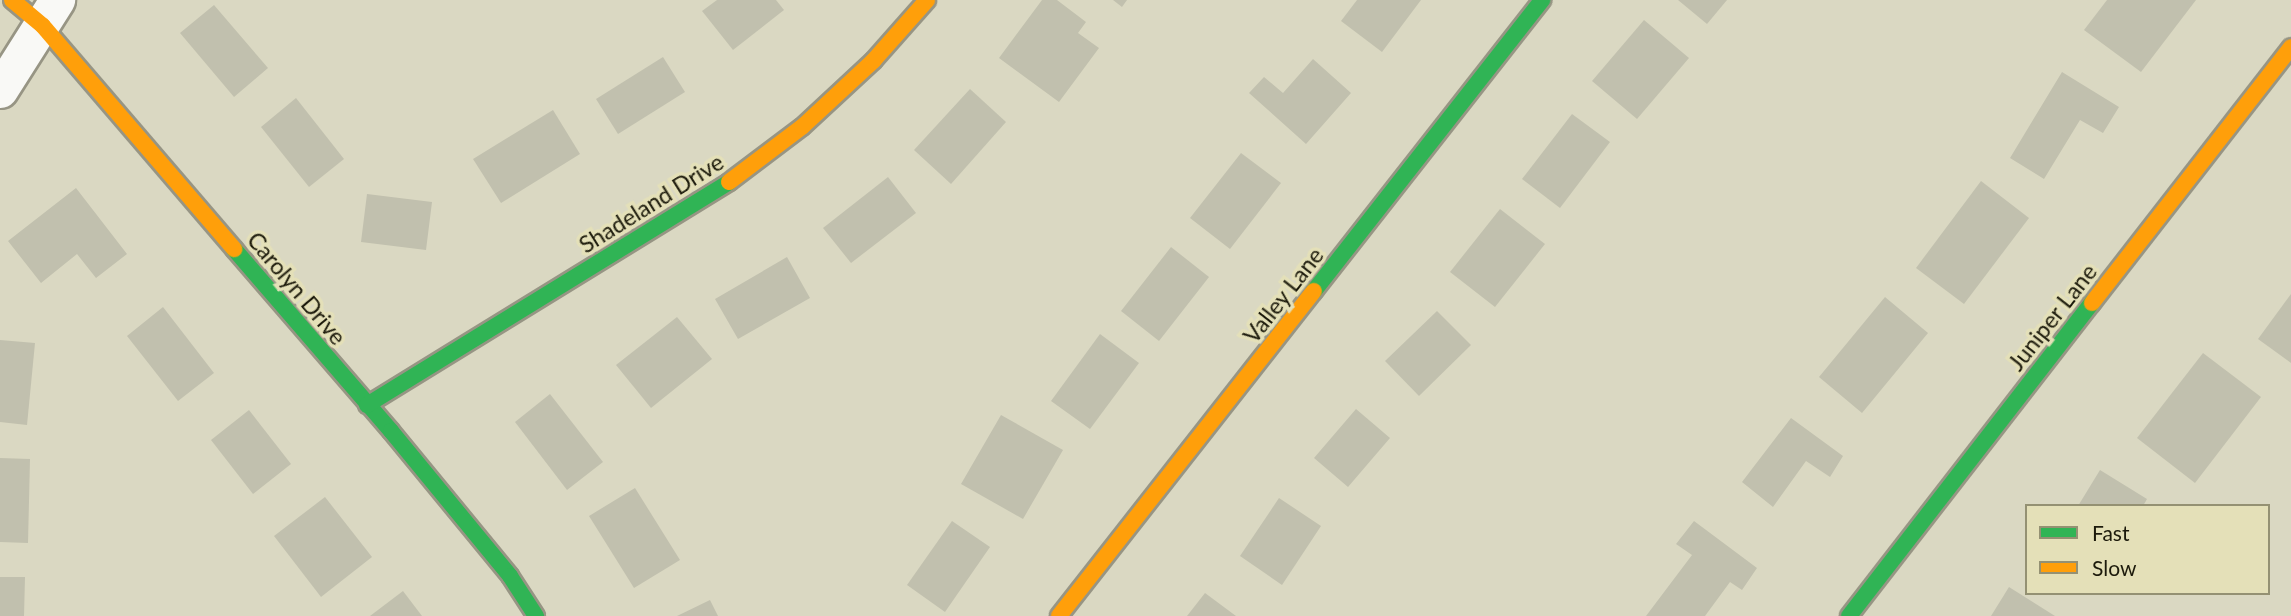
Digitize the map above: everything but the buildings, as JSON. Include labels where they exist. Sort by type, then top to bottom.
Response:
[{"type":"street","name":"Carolyn Drive","points":[[12,0],[50,13],[367,405],[510,576],[536,616]]},
{"type":"street","name":"Shadeland Drive","points":[[367,405],[737,177],[820,110],[927,0]]},
{"type":"street","name":"Valley Lane","points":[[1059,616],[1542,0]]},
{"type":"street","points":[[0,90],[50,13]]},
{"type":"street","name":"Juniper Lane","points":[[1849,616],[2291,47]]},
{"type":"traffic: fast","points":[[1314,291],[1542,0]]},
{"type":"traffic: fast","points":[[367,405],[729,182]]},
{"type":"traffic: fast","points":[[234,249],[391,431],[510,576],[536,616]]},
{"type":"traffic: fast","points":[[1849,616],[2092,303]]},
{"type":"traffic: slow","points":[[12,0],[43,26],[234,249]]},
{"type":"traffic: slow","points":[[729,182],[802,127],[874,60],[927,0]]},
{"type":"traffic: slow","points":[[2092,303],[2291,47]]},
{"type":"traffic: slow","points":[[1059,616],[1314,291]]}]
